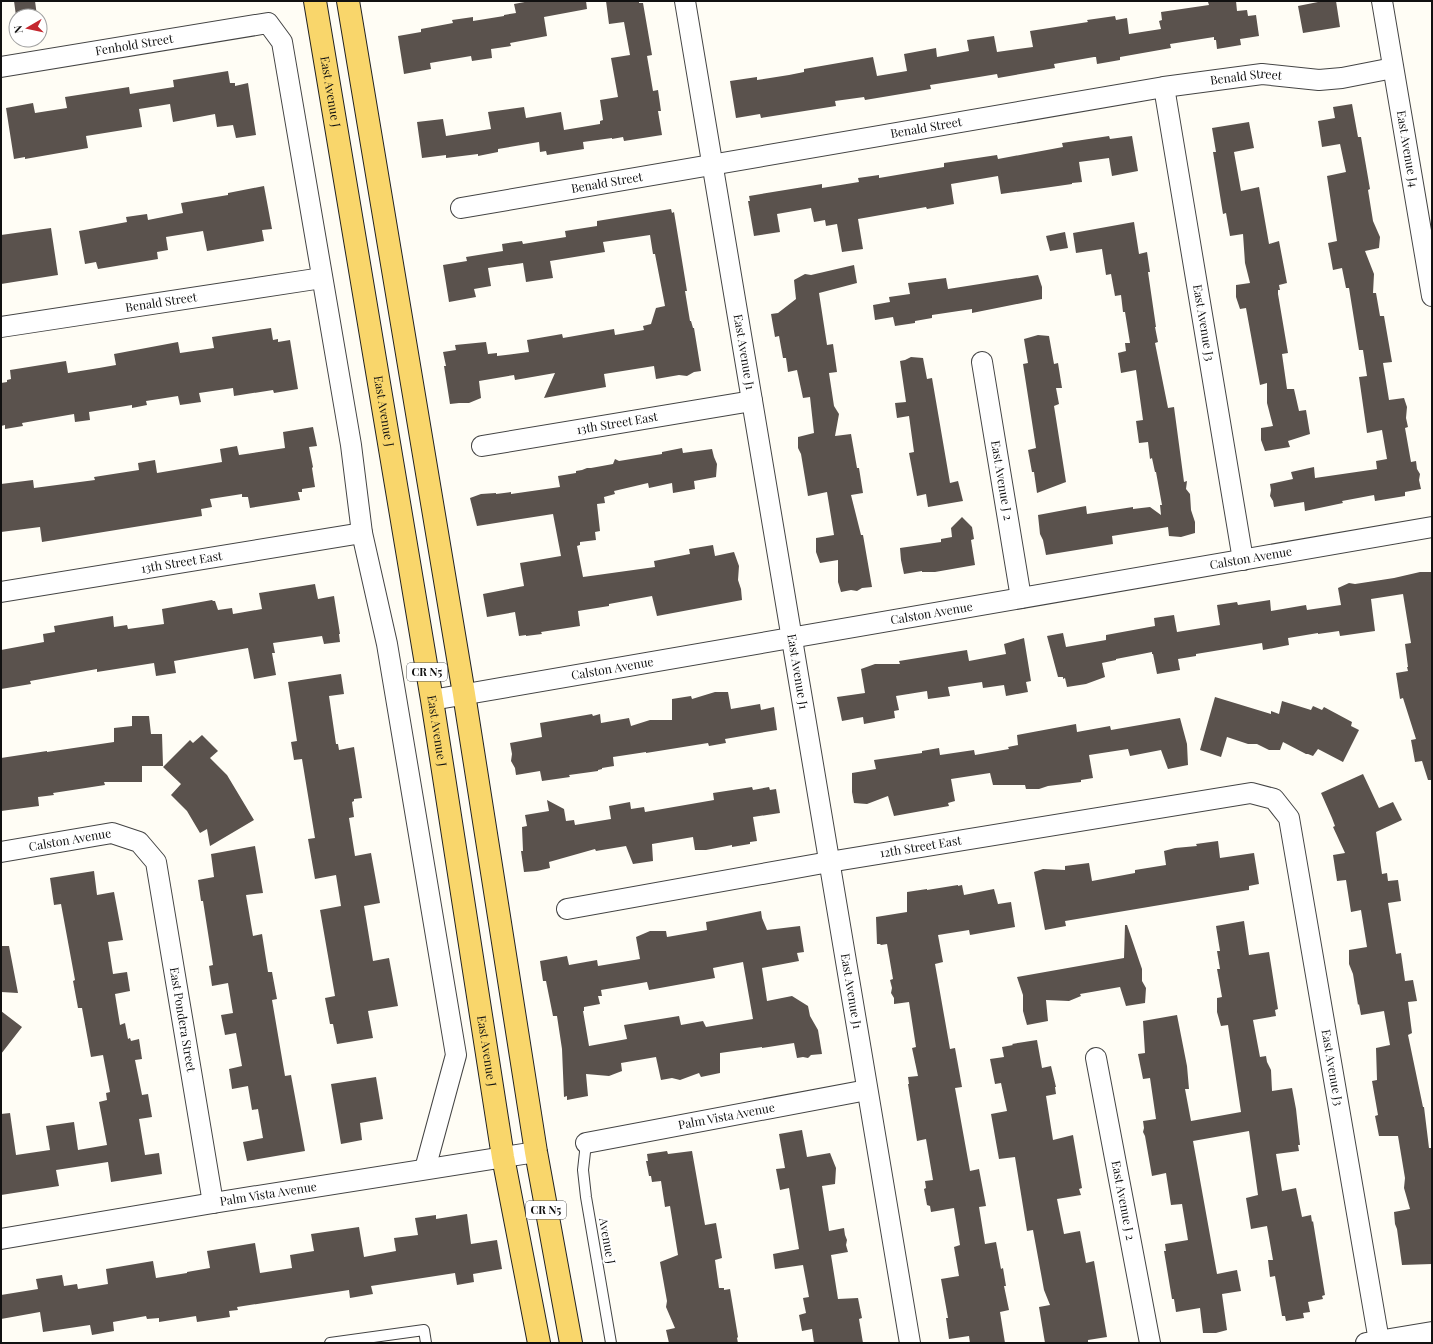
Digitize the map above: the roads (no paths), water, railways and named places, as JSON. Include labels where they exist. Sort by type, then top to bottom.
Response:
[{"type":"main road","name":"East Avenue J","points":[[315,1],[432,700],[503,1157],[539,1343]]},
{"type":"main road","name":"CR N5","points":[[348,1],[464,694],[536,1152],[571,1343]]},
{"type":"street","name":"East Avenue J1","points":[[685,1],[910,1343]]},
{"type":"street","name":"East Avenue J4","points":[[1382,1],[1432,296]]},
{"type":"street","name":"Fenhold Street","points":[[1,67],[268,23],[282,42],[322,278]]},
{"type":"street","name":"Benald Street","points":[[461,208],[1164,87],[1262,74],[1319,80],[1342,78],[1393,68]]},
{"type":"street","name":"East Avenue J3","points":[[1164,87],[1243,560]]},
{"type":"street","name":"Benald Street","points":[[1,327],[322,278]]},
{"type":"street","points":[[322,278],[351,446],[362,533],[387,644],[456,1055],[425,1169]]},
{"type":"street","name":"East Avenue J 2","points":[[982,362],[1021,598]]},
{"type":"street","name":"13th Street East","points":[[482,446],[752,401]]},
{"type":"street","name":"Calston Avenue","points":[[432,700],[1432,527]]},
{"type":"street","name":"13th Street East","points":[[1,592],[362,533]]},
{"type":"street","name":"12th Street East","points":[[567,909],[829,862],[1251,793],[1274,799]]},
{"type":"street","name":"East Avenue J3","points":[[1274,799],[1289,818],[1372,1342]]},
{"type":"street","name":"Calston Avenue","points":[[1,852],[112,833],[139,842]]},
{"type":"street","name":"East Pondera Street","points":[[139,842],[156,862],[213,1203]]},
{"type":"street","name":"East Avenue J 2","points":[[1096,1058],[1150,1343]]},
{"type":"street","name":"Palm Vista Avenue","points":[[586,1142],[867,1090]]},
{"type":"street","name":"Palm Vista Avenue","points":[[1,1239],[213,1203],[536,1152]]},
{"type":"street","points":[[1372,1342],[1432,1332]]},
{"type":"lane","name":"Avenue J","points":[[586,1142],[583,1170],[585,1190],[611,1343]]},
{"type":"lane","points":[[330,1343],[424,1330],[426,1343]]}]
